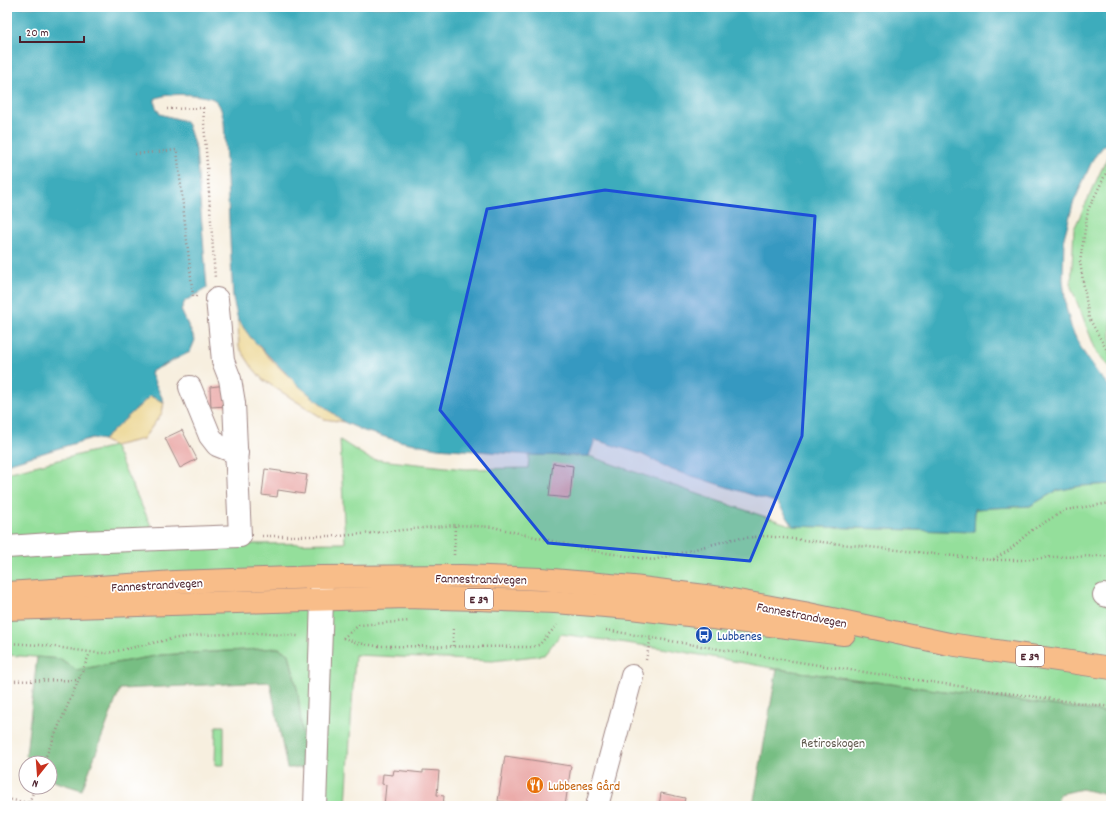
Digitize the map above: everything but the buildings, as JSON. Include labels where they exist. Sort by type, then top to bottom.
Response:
[{"type":"highway","name":"Fannestrandvegen","points":[[7,593],[175,582],[321,577],[460,576],[534,579],[633,587],[721,598],[949,644],[1111,668]]},
{"type":"highway","name":"Fannestrandvegen","points":[[7,609],[406,597],[555,602],[686,614],[894,640],[949,644]]},
{"type":"street","points":[[7,547],[80,542],[240,536],[234,403],[230,379],[223,361],[217,299]]},
{"type":"street","points":[[190,387],[210,436],[217,445],[237,453]]},
{"type":"street","points":[[316,806],[322,600],[321,577]]},
{"type":"street","points":[[597,806],[632,676]]},
{"type":"path","points":[[167,109],[203,108],[217,299]]},
{"type":"path","points":[[135,154],[176,150],[193,296]]},
{"type":"path","points":[[1111,163],[1088,210],[1080,262],[1089,318],[1111,358]]},
{"type":"path","points":[[992,560],[1008,551],[1032,530],[1065,510],[1111,503]]},
{"type":"path","points":[[240,536],[340,536],[455,525],[493,527],[594,551],[653,560],[733,540],[766,536],[992,560],[1013,561],[1052,557],[1111,557]]},
{"type":"path","points":[[454,555],[455,525]]},
{"type":"path","points":[[343,638],[359,625],[413,620]]},
{"type":"path","points":[[550,624],[565,625]]},
{"type":"path","points":[[337,637],[376,646],[532,647],[539,645],[557,624]]},
{"type":"path","points":[[453,629],[453,647]]},
{"type":"path","points":[[604,629],[831,668],[1111,707]]},
{"type":"path","points":[[7,643],[41,645],[90,653],[108,653],[145,644],[201,635],[257,633],[298,636]]},
{"type":"path","points":[[46,755],[90,653]]},
{"type":"path","points":[[7,681],[78,680]]},
{"type":"path","points":[[7,799],[29,805],[32,795]]},
{"type":"highlighted area","points":[[605,190],[815,216],[802,436],[750,561],[548,543],[440,410],[487,209]]},
{"type":"green space","points":[[1111,149],[1111,368],[1097,353],[1071,287],[1074,229]]},
{"type":"green space","points":[[340,440],[370,459],[465,469],[528,468],[529,455],[589,456],[793,526],[974,532],[975,509],[1030,506],[1056,491],[1081,486],[1111,484],[1111,713],[777,669],[662,648],[561,634],[544,655],[492,661],[355,655],[346,806],[309,806],[298,693],[289,654],[279,648],[161,655],[76,670],[61,659],[7,655],[7,473],[114,446],[153,530],[158,545],[345,543]]},
{"type":"green space","points":[[278,648],[289,654],[298,693],[306,768],[287,768],[270,682],[120,689],[82,790],[58,782],[58,755],[26,755],[37,657],[61,659],[76,670],[161,655]]},
{"type":"green space","name":"Retiroskogen","points":[[777,669],[1111,713],[1111,796],[1082,789],[1060,794],[1055,806],[753,806]]},
{"type":"green space","points":[[216,726],[224,726],[224,765],[215,765]]},
{"type":"sand","points":[[238,320],[261,349],[287,375],[344,422],[324,419],[263,380],[252,367],[239,347]]},
{"type":"sand","points":[[150,396],[164,402],[162,413],[143,439],[114,446],[103,440]]},
{"type":"water","points":[[7,7],[1111,7],[1111,137],[1093,159],[1073,204],[1064,238],[1063,280],[1066,307],[1072,330],[1082,350],[1099,375],[1111,388],[1111,484],[1081,486],[1056,491],[1030,506],[975,509],[974,532],[793,526],[778,503],[672,470],[641,454],[595,440],[589,456],[529,455],[437,448],[399,441],[364,431],[344,422],[299,386],[251,338],[238,320],[233,299],[224,121],[222,112],[218,103],[213,99],[184,94],[160,97],[155,99],[155,105],[160,114],[185,121],[188,125],[196,150],[207,288],[185,301],[181,310],[195,340],[190,352],[152,371],[151,374],[164,402],[150,396],[103,440],[92,438],[7,464]]},
{"type":"place","name":"Lubbenes","points":[[704,635]]},
{"type":"place","name":"Lubbenes Gård","points":[[535,785]]}]
